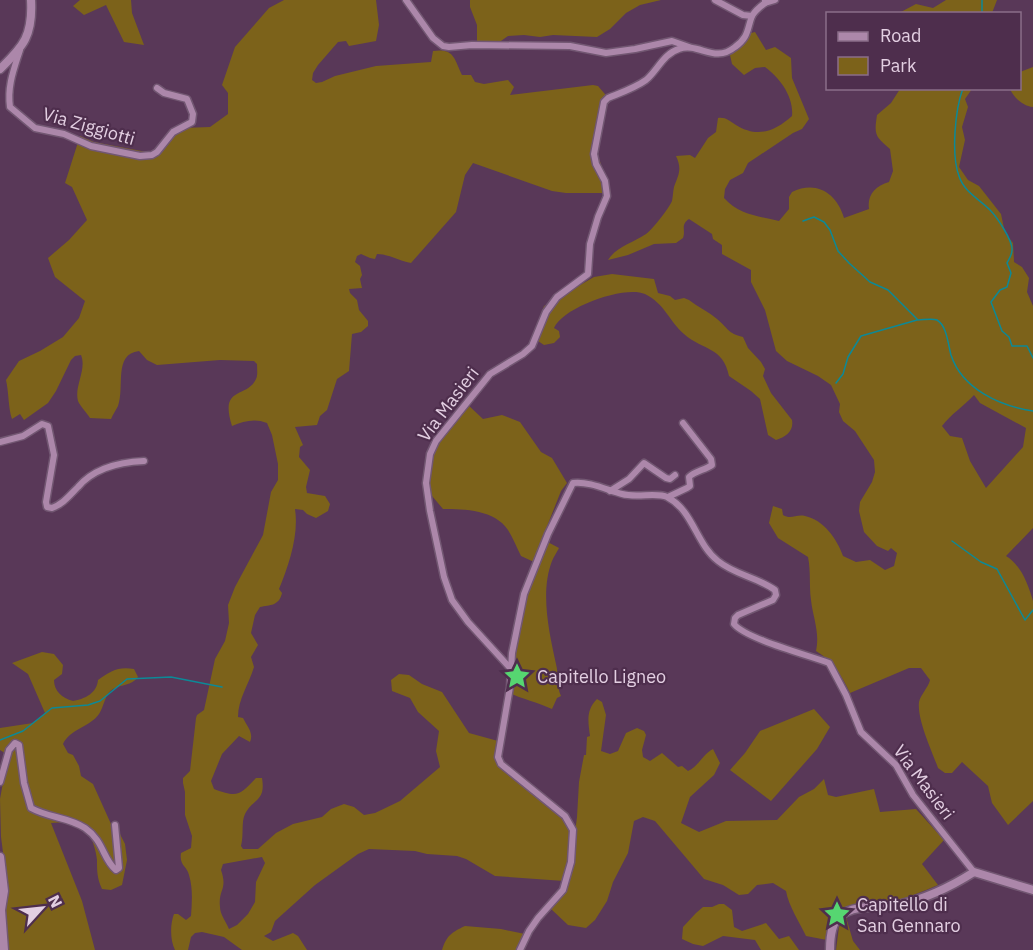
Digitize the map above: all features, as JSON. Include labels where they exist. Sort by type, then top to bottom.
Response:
[{"type":"street","points":[[0,69],[21,49],[32,12],[31,0]]},
{"type":"street","points":[[406,0],[433,38],[443,46],[570,46],[606,53],[635,50],[672,41],[714,54],[727,53],[734,48],[747,34],[752,16],[765,1],[775,0]]},
{"type":"street","points":[[715,0],[743,15],[752,16]]},
{"type":"street","name":"Via Masieri","points":[[511,670],[468,622],[452,600],[444,577],[430,511],[426,483],[430,454],[436,441],[490,374],[532,346],[546,312],[557,297],[588,274],[590,244],[598,216],[608,196],[605,181],[596,164],[594,154],[604,102],[646,80],[671,52],[689,47]]},
{"type":"street","name":"Via Ziggiotti","points":[[21,49],[11,79],[10,106],[35,128],[64,134],[91,146],[140,156],[152,155],[161,148],[173,132],[192,122],[194,114],[188,99],[164,93],[157,88]]},
{"type":"street","points":[[520,950],[529,930],[563,890],[571,862],[573,830],[565,816],[501,764],[498,757],[510,687],[512,653],[524,594],[573,483],[635,497],[662,495],[668,497],[690,486],[689,477],[692,474],[712,465],[711,459],[683,423]]},
{"type":"street","points":[[0,442],[23,436],[42,424],[48,426],[54,454],[46,502],[47,507],[52,508],[70,496],[83,482],[107,467],[144,461]]},
{"type":"street","points":[[610,490],[629,479],[644,463],[666,478],[670,479],[675,475]]},
{"type":"street","name":"Via Masieri","points":[[668,497],[684,511],[699,540],[718,561],[738,574],[767,584],[775,590],[776,595],[773,600],[735,618],[734,624],[738,630],[753,638],[829,663],[846,695],[861,732],[896,765],[913,795],[974,872]]},
{"type":"street","points":[[0,782],[9,750],[15,743],[19,745],[24,783],[31,808],[45,816],[63,819],[85,828],[100,842],[111,867],[116,870],[119,868],[115,825]]},
{"type":"street","points":[[0,857],[4,891],[1,910],[4,950]]},
{"type":"street","points":[[830,950],[834,922],[842,914],[858,909],[898,905],[942,889],[974,872],[1033,890]]},
{"type":"green space","points":[[80,0],[131,0],[132,13],[144,45],[124,42],[106,5],[84,15],[73,6]]},
{"type":"green space","points":[[284,0],[376,0],[379,25],[376,41],[349,46],[346,41],[338,42],[313,73],[312,80],[316,83],[376,66],[431,62],[433,51],[440,50],[449,53],[455,59],[462,75],[471,75],[475,82],[484,84],[508,80],[514,87],[510,95],[598,86],[610,100],[606,105],[596,150],[611,193],[552,191],[473,163],[465,175],[456,212],[411,263],[381,254],[377,254],[375,259],[361,254],[357,256],[355,262],[360,266],[362,288],[349,289],[357,300],[359,310],[368,321],[368,326],[361,332],[352,334],[349,371],[337,379],[327,410],[320,416],[317,425],[295,427],[303,445],[300,447],[299,457],[310,470],[307,493],[325,496],[330,504],[328,511],[316,518],[303,510],[295,509],[296,529],[290,560],[279,589],[282,593],[281,597],[274,604],[260,607],[255,615],[251,633],[258,645],[251,657],[254,667],[238,710],[238,717],[243,718],[250,730],[250,742],[239,736],[222,754],[211,781],[214,789],[234,794],[242,791],[256,778],[262,778],[262,792],[244,817],[241,846],[243,849],[258,849],[276,833],[293,824],[322,817],[331,809],[344,804],[354,807],[364,815],[375,813],[400,801],[440,767],[436,751],[439,731],[418,712],[410,698],[392,691],[391,680],[399,674],[409,675],[422,684],[442,692],[469,733],[498,741],[499,766],[549,807],[572,822],[570,857],[564,881],[495,876],[457,856],[369,849],[358,854],[315,885],[275,921],[271,932],[264,936],[273,941],[293,933],[298,936],[307,950],[242,950],[224,937],[202,932],[195,933],[191,937],[188,950],[175,950],[171,932],[174,914],[186,920],[191,916],[190,880],[182,863],[181,853],[191,848],[192,836],[185,815],[183,778],[190,771],[196,718],[204,710],[215,659],[225,641],[229,623],[228,605],[263,535],[271,492],[278,480],[278,464],[267,423],[250,421],[232,426],[229,413],[232,398],[247,389],[256,379],[257,364],[254,361],[220,360],[157,365],[147,360],[139,351],[131,353],[123,365],[120,398],[111,419],[90,418],[78,401],[81,355],[71,360],[48,403],[24,420],[20,414],[12,419],[6,380],[19,361],[63,337],[79,318],[85,301],[55,277],[48,258],[87,220],[72,187],[65,183],[80,136],[94,142],[152,153],[183,128],[210,127],[228,114],[228,93],[222,85],[235,47],[269,8]],"holes":[[[262,857],[265,863],[256,882],[255,902],[248,914],[237,925],[229,929],[220,907],[223,864]]]},
{"type":"green space","points":[[470,0],[661,0],[640,5],[626,13],[610,29],[597,37],[524,35],[508,36],[498,43],[477,43],[477,25],[470,7]]},
{"type":"green space","points":[[946,0],[997,0],[992,12],[901,12],[916,4],[933,8]]},
{"type":"green space","points":[[755,32],[766,50],[775,47],[791,58],[792,78],[809,119],[802,129],[748,163],[743,173],[730,180],[725,189],[724,198],[743,211],[779,221],[789,209],[789,197],[792,192],[809,187],[817,188],[831,196],[841,209],[844,218],[869,209],[871,195],[880,186],[889,182],[893,171],[890,149],[877,135],[877,115],[891,103],[899,90],[971,90],[965,99],[968,107],[962,127],[965,140],[959,167],[968,180],[979,186],[1001,214],[1005,233],[1013,243],[1014,262],[1022,267],[1029,278],[1027,292],[1033,306],[1033,528],[1006,556],[1020,570],[1033,601],[1033,801],[1008,825],[992,803],[988,786],[962,762],[952,773],[945,773],[938,768],[920,718],[919,702],[930,680],[921,668],[909,668],[850,693],[836,669],[816,651],[817,631],[811,600],[808,557],[778,538],[769,523],[773,506],[782,509],[783,515],[805,516],[824,526],[837,543],[843,556],[856,562],[870,560],[885,570],[894,566],[897,553],[891,548],[888,551],[877,546],[864,532],[859,511],[860,502],[872,482],[875,472],[874,460],[855,431],[843,421],[839,412],[840,404],[831,385],[787,361],[776,351],[765,310],[751,282],[751,270],[722,254],[722,245],[713,239],[712,234],[689,219],[684,226],[683,238],[676,243],[654,244],[628,255],[608,260],[621,248],[653,228],[672,201],[679,172],[676,156],[690,155],[695,158],[708,138],[716,132],[718,118],[758,132],[779,126],[792,116],[788,95],[781,82],[771,71],[765,67],[755,68],[744,75],[732,64],[730,55],[751,33]],"holes":[[[974,395],[980,403],[1026,428],[1023,447],[986,488],[970,461],[962,438],[950,436],[942,426]]]},
{"type":"green space","points":[[1033,67],[1033,107],[1019,101],[1011,90],[1021,90],[1021,72]]},
{"type":"green space","points":[[612,274],[654,279],[658,293],[675,300],[684,298],[689,300],[714,316],[731,332],[743,337],[748,348],[765,369],[763,376],[771,393],[792,420],[792,427],[788,433],[776,440],[768,435],[760,399],[729,376],[726,366],[717,354],[684,334],[662,308],[645,294],[636,292],[610,295],[581,306],[560,320],[554,328],[559,331],[560,337],[554,343],[544,345],[532,337],[544,306],[594,277]]},
{"type":"green space","points":[[467,404],[483,419],[502,415],[520,422],[541,452],[552,458],[567,483],[561,491],[542,539],[559,548],[548,573],[546,599],[548,626],[561,696],[557,698],[552,709],[507,692],[516,626],[534,562],[521,556],[508,530],[495,518],[470,510],[443,509],[427,490],[426,458],[432,455],[437,444]]},
{"type":"green space","points":[[42,652],[54,654],[63,665],[62,674],[54,680],[55,688],[59,694],[73,701],[90,695],[98,680],[115,670],[134,669],[138,677],[110,691],[101,711],[95,718],[70,735],[63,744],[68,753],[73,755],[81,776],[93,784],[111,824],[118,830],[125,844],[127,860],[122,885],[111,890],[102,889],[96,852],[88,830],[67,822],[51,823],[82,901],[95,950],[7,950],[5,919],[7,883],[1,837],[0,799],[8,755],[0,750],[0,728],[33,723],[45,713],[28,674],[12,663]]},
{"type":"green space","points":[[597,699],[602,702],[606,715],[601,751],[610,754],[618,751],[626,733],[637,728],[644,731],[646,735],[642,750],[643,757],[650,761],[662,753],[678,767],[682,766],[688,771],[713,749],[720,763],[714,775],[690,797],[681,823],[699,832],[726,821],[777,820],[799,797],[814,789],[824,779],[828,795],[836,797],[874,789],[880,812],[916,809],[944,840],[922,864],[938,885],[894,901],[850,905],[836,915],[827,940],[806,936],[786,891],[773,883],[757,885],[748,894],[739,895],[723,885],[704,879],[655,821],[643,817],[634,821],[628,853],[613,882],[607,901],[595,920],[586,928],[568,925],[550,908],[564,892],[569,881],[579,782],[584,755],[586,755],[587,737],[590,736],[589,716],[591,707]]},
{"type":"green space","points":[[814,709],[830,727],[817,749],[771,801],[730,770],[760,731]]},
{"type":"green space","points":[[724,904],[732,910],[734,927],[742,931],[766,923],[779,939],[789,936],[799,950],[761,950],[755,940],[723,936],[703,946],[682,939],[683,927],[696,913],[703,907]]},
{"type":"green space","points":[[846,917],[853,941],[860,950],[836,950],[839,927]]},
{"type":"green space","points":[[465,926],[525,934],[518,950],[442,950],[450,935]]},
{"type":"waterway","points":[[982,0],[982,12]]},
{"type":"waterway","points":[[962,90],[955,132],[955,156],[959,176],[968,191],[997,218],[1012,246],[1012,254],[1007,263],[1011,273],[1007,287],[1000,290],[991,302],[1002,331],[1009,337],[1012,346],[1027,346],[1033,358]]},
{"type":"waterway","points":[[803,221],[814,217],[824,222],[830,230],[838,251],[870,282],[888,290],[918,320],[937,320],[945,331],[956,367],[973,386],[995,400],[1033,411]]},
{"type":"waterway","points":[[836,383],[843,374],[848,357],[861,336],[917,320]]},
{"type":"waterway","points":[[952,541],[981,562],[997,569],[1025,620],[1033,610]]},
{"type":"waterway","points":[[0,740],[23,731],[52,708],[88,705],[100,701],[127,679],[171,677],[222,687]]},
{"type":"place","name":"Capitello Ligneo","points":[[517,676]]},
{"type":"place","name":"Capitello di San Gennaro","points":[[837,914]]}]
